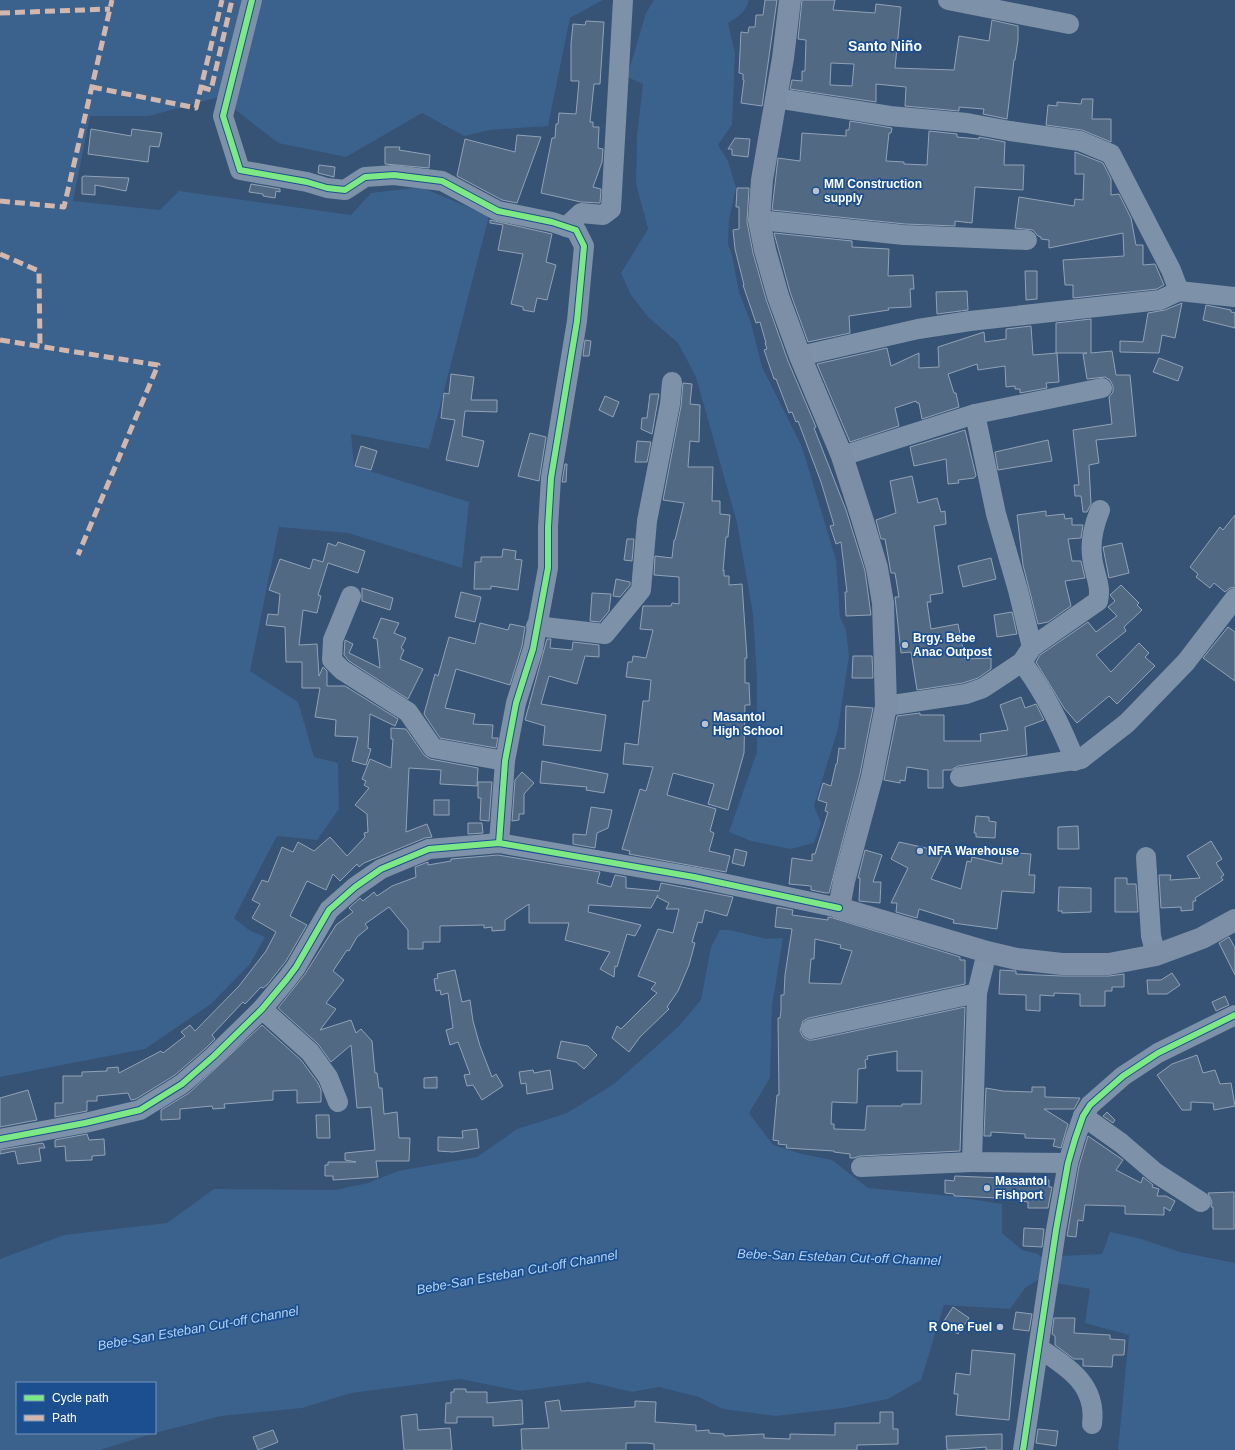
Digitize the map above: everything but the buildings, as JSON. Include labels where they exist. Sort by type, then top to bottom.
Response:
[{"type":"main road","points":[[790,0],[784,58],[762,180],[759,220],[773,283],[800,356],[842,456],[877,568],[883,603],[886,706],[872,778],[844,881],[839,908],[987,952],[1017,959],[1062,964],[1109,964],[1156,955],[1202,938],[1235,920]]},
{"type":"street","points":[[252,0],[223,116],[240,170],[307,182],[327,188],[345,190],[366,177],[394,175],[442,181],[498,211],[552,222],[576,230],[584,246],[577,321],[551,478],[548,527],[548,568],[536,626],[533,649],[516,703],[505,761],[499,843]]},
{"type":"street","points":[[566,227],[581,213],[602,215],[610,209],[623,0]]},
{"type":"street","points":[[948,0],[1069,24]]},
{"type":"street","points":[[776,98],[890,116],[967,123],[1010,132],[1080,141],[1111,154],[1171,270],[1179,292]]},
{"type":"street","points":[[759,220],[904,235],[1027,240]]},
{"type":"street","points":[[800,356],[918,329],[970,321],[1160,300],[1179,292],[1235,297]]},
{"type":"street","points":[[536,626],[605,634],[641,590],[647,521],[670,404],[672,382]]},
{"type":"street","points":[[842,456],[975,414],[1102,388]]},
{"type":"street","points":[[975,414],[996,514],[1018,590],[1027,655],[1041,688],[1060,724],[1075,761]]},
{"type":"street","points":[[886,706],[971,692],[983,688],[1098,601],[1101,591],[1092,557],[1092,534],[1100,510]]},
{"type":"street","points":[[351,596],[333,640],[332,660],[342,670],[408,712],[433,748],[505,761]]},
{"type":"street","points":[[960,777],[1075,761],[1097,748],[1132,718],[1186,662],[1235,598]]},
{"type":"street","points":[[0,1139],[85,1123],[140,1110],[182,1084],[214,1056],[262,1008],[296,967],[329,910],[374,873],[429,849],[499,843],[694,877],[839,908]]},
{"type":"street","points":[[1146,857],[1151,936],[1156,955]]},
{"type":"street","points":[[972,1162],[977,992],[987,952]]},
{"type":"street","points":[[811,1029],[977,992]]},
{"type":"street","points":[[262,1008],[310,1052],[328,1077],[338,1102]]},
{"type":"street","points":[[1023,1450],[1056,1230],[1068,1163],[1074,1139],[1083,1116],[1090,1105],[1124,1076],[1158,1053],[1235,1015]]},
{"type":"street","points":[[1083,1116],[1121,1143],[1156,1173],[1201,1202]]},
{"type":"street","points":[[861,1167],[972,1162],[1068,1163]]},
{"type":"street","points":[[1039,1348],[1066,1366],[1080,1380],[1090,1398],[1094,1410],[1092,1424]]},
{"type":"water","points":[[0,0],[603,0],[570,18],[548,126],[490,130],[464,136],[422,113],[346,157],[278,143],[219,97],[149,116],[90,116],[73,201],[160,210],[179,191],[351,215],[371,193],[421,187],[489,216],[429,449],[351,434],[354,466],[469,502],[462,568],[348,533],[279,527],[250,671],[298,702],[314,757],[338,763],[339,809],[317,840],[277,836],[234,918],[249,930],[265,937],[250,964],[211,1004],[145,1049],[0,1077]]},
{"type":"water","points":[[654,0],[749,0],[744,11],[728,23],[735,54],[732,125],[718,145],[728,161],[736,188],[729,219],[728,244],[732,255],[739,292],[751,323],[762,367],[802,447],[836,560],[840,617],[846,630],[849,656],[838,729],[814,806],[821,823],[814,843],[791,849],[751,841],[729,832],[757,752],[757,680],[753,614],[737,523],[696,377],[678,343],[648,317],[631,295],[621,273],[648,229],[636,183],[637,136],[643,84],[627,77],[646,13]]},
{"type":"water","name":"Bebe-San Esteban Cut-off Channel","points":[[720,930],[730,930],[767,939],[783,938],[772,1006],[770,1078],[749,1113],[773,1145],[802,1154],[832,1160],[868,1188],[952,1196],[1002,1204],[1002,1233],[1022,1250],[1038,1254],[1041,1257],[1102,1254],[1110,1232],[1138,1238],[1180,1252],[1235,1263],[1235,1450],[1118,1450],[1129,1335],[1085,1323],[1090,1289],[1038,1280],[1026,1287],[1010,1309],[944,1305],[921,1380],[888,1399],[843,1408],[776,1416],[723,1409],[699,1397],[659,1387],[632,1392],[589,1382],[520,1391],[460,1379],[351,1393],[302,1408],[221,1416],[156,1433],[156,1382],[16,1382],[16,1434],[152,1434],[100,1450],[0,1450],[0,1259],[64,1235],[167,1223],[214,1189],[335,1190],[368,1183],[398,1171],[477,1157],[517,1129],[567,1113],[614,1084],[678,1027],[701,1000],[711,947]]},
{"type":"marked path","points":[[0,201],[64,207],[112,0]]},
{"type":"marked path","points":[[92,87],[196,108],[222,0]]},
{"type":"marked path","points":[[201,87],[211,90],[232,0]]},
{"type":"marked path","points":[[0,13],[110,9]]},
{"type":"marked path","points":[[0,254],[39,271],[40,346]]},
{"type":"marked path","points":[[0,340],[158,365],[78,555]]},
{"type":"cycle path","points":[[252,0],[223,116],[240,170],[307,182],[327,188],[345,190],[365,177],[394,175],[442,181],[498,211],[552,222],[576,230],[584,246],[577,321],[551,478],[548,527],[548,568],[533,649],[516,703],[505,761],[499,843]]},
{"type":"cycle path","points":[[0,1139],[85,1123],[140,1110],[182,1084],[214,1056],[262,1009],[296,967],[329,910],[355,887],[381,869],[429,849],[499,843],[694,877],[839,908]]},
{"type":"cycle path","points":[[1023,1450],[1056,1230],[1068,1163],[1083,1116],[1090,1105],[1123,1076],[1158,1053],[1235,1015]]},
{"type":"place","name":"MM Construction supply","points":[[816,191]]},
{"type":"place","name":"Brgy. Bebe Anac Outpost","points":[[905,645]]},
{"type":"place","name":"Masantol High School","points":[[705,724]]},
{"type":"place","name":"NFA Warehouse","points":[[920,851]]},
{"type":"place","name":"Masantol Fishport","points":[[987,1188]]},
{"type":"place","name":"R One Fuel","points":[[1000,1327]]},
{"type":"district","name":"Santo Niño","points":[[885,46]]}]
